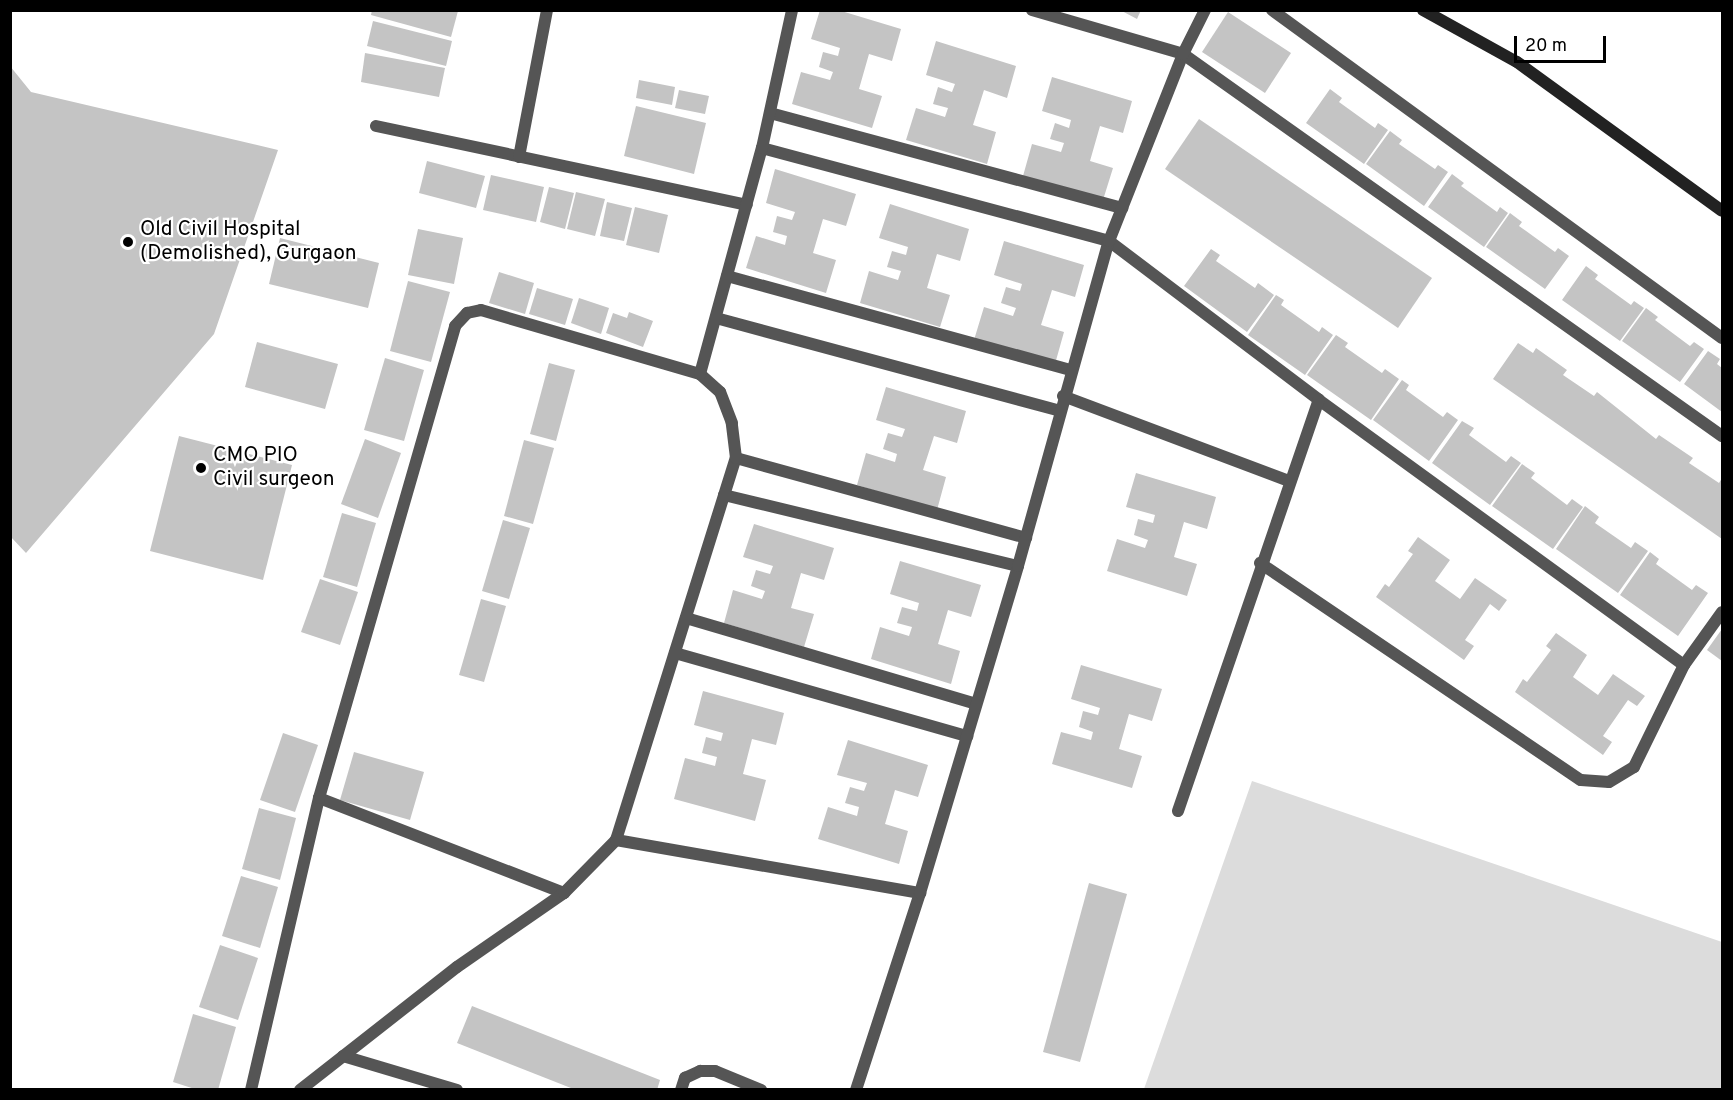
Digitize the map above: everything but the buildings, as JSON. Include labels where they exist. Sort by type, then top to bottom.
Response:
[{"type":"main road","points":[[1423,10],[1517,62],[1722,212]]},
{"type":"street","points":[[519,157],[547,10]]},
{"type":"street","points":[[700,374],[762,148],[792,10]]},
{"type":"street","points":[[1032,10],[1183,54],[1722,436]]},
{"type":"street","points":[[856,1089],[920,893],[1018,566],[1071,370],[1109,241],[1183,54],[1205,10]]},
{"type":"street","points":[[1272,10],[1722,338]]},
{"type":"street","points":[[770,113],[1122,208]]},
{"type":"street","points":[[376,126],[747,205]]},
{"type":"street","points":[[762,148],[1109,241],[1319,400],[1684,665]]},
{"type":"street","points":[[727,276],[1071,370]]},
{"type":"street","points":[[251,1089],[319,798],[455,326],[467,313],[481,310],[700,374],[720,392],[732,423],[736,458],[616,840],[564,893],[457,967],[300,1089]]},
{"type":"street","points":[[716,318],[1060,411]]},
{"type":"street","points":[[1064,396],[1289,481]]},
{"type":"street","points":[[1178,811],[1260,563],[1319,400]]},
{"type":"street","points":[[736,458],[1026,538]]},
{"type":"street","points":[[724,495],[1018,566]]},
{"type":"street","points":[[1260,563],[1581,780],[1609,782],[1634,767],[1684,665],[1722,612]]},
{"type":"street","points":[[686,618],[976,704]]},
{"type":"street","points":[[675,653],[967,736]]},
{"type":"street","points":[[319,798],[564,893]]},
{"type":"street","points":[[616,840],[920,893]]},
{"type":"street","points":[[343,1056],[457,1089]]},
{"type":"street","points":[[681,1089],[685,1078],[699,1071],[715,1071],[761,1089]]},
{"type":"shaded area","points":[[1252,781],[1722,942],[1722,1089],[1144,1089]]},
{"type":"place","name":"Old Civil Hospital (Demolished), Gurgaon","points":[[128,242]]},
{"type":"place","name":"CMO PIO Civil surgeon","points":[[201,468]]}]
